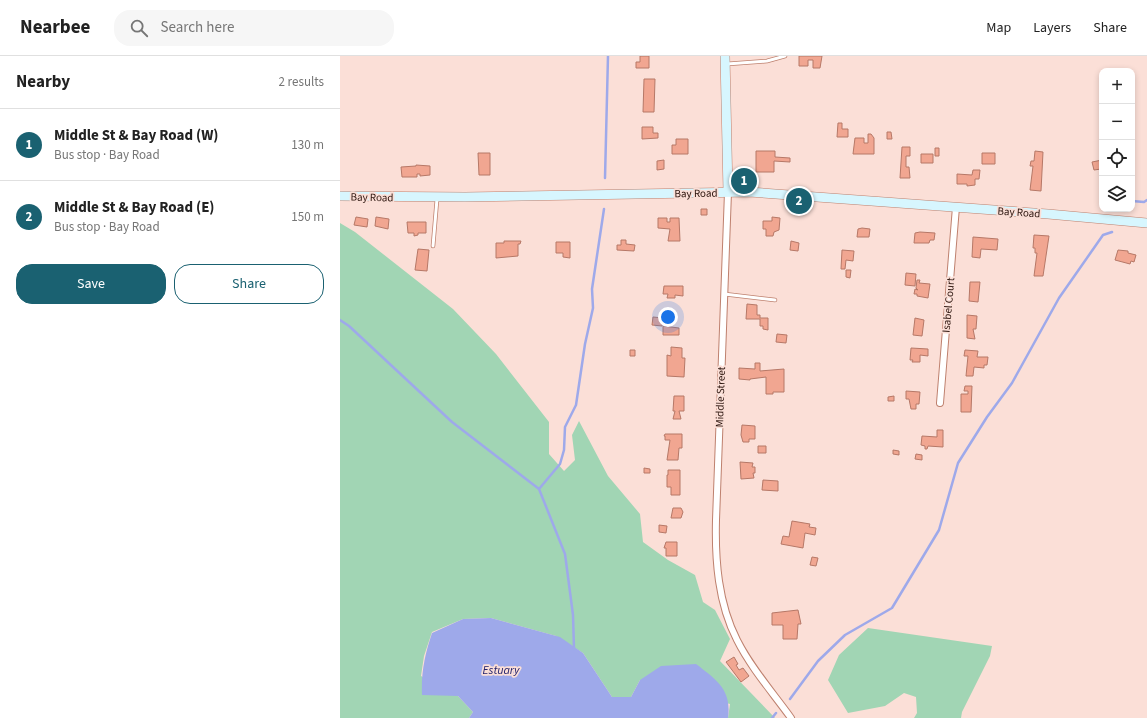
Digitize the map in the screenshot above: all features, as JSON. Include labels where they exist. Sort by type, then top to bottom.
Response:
[{"type":"main road","name":"Middle Street","points":[[725,60],[728,192]]},
{"type":"main road","name":"Bay Road","points":[[340,196],[437,197],[728,192],[956,207],[1147,223]]},
{"type":"street","name":"Middle Street","points":[[728,192],[716,520],[718,573],[726,615],[736,638],[746,656],[791,718]]},
{"type":"street","name":"Isabel Court","points":[[940,403],[956,207]]},
{"type":"lane","points":[[725,60],[767,61],[785,56]]},
{"type":"lane","points":[[433,246],[437,197]]},
{"type":"lane","points":[[724,294],[775,300]]},
{"type":"green space","points":[[340,223],[355,232],[453,309],[496,354],[549,422],[549,454],[564,471],[575,460],[572,435],[579,421],[608,476],[640,514],[643,542],[668,560],[695,575],[703,602],[715,610],[730,639],[720,661],[775,718],[728,718],[730,704],[640,680],[631,697],[612,697],[583,653],[556,636],[491,618],[463,619],[432,632],[424,656],[421,676],[458,696],[473,712],[469,718],[340,718]]},
{"type":"green space","points":[[868,628],[992,646],[990,656],[962,712],[961,718],[914,718],[917,713],[916,697],[904,693],[885,706],[848,713],[828,680],[839,655]]},
{"type":"water","name":"Estuary","points":[[491,618],[560,637],[583,653],[612,697],[631,697],[640,680],[661,666],[696,664],[721,686],[728,700],[728,718],[469,718],[473,712],[458,696],[422,695],[424,663],[432,633],[463,619]]},
{"type":"building","points":[[640,56],[649,56],[649,68],[636,68],[636,62],[640,62]]},
{"type":"building","points":[[799,56],[822,56],[820,68],[813,68],[813,60],[808,60],[808,66],[799,66]]},
{"type":"building","points":[[644,79],[655,79],[654,112],[643,112]]},
{"type":"building","points":[[838,123],[842,123],[842,129],[848,129],[848,137],[837,137]]},
{"type":"building","points":[[642,127],[653,127],[653,133],[658,133],[658,138],[642,139]]},
{"type":"building","points":[[887,132],[891,132],[892,139],[887,139]]},
{"type":"building","points":[[868,134],[871,134],[874,138],[874,154],[853,154],[855,138],[864,138],[864,143],[868,143]]},
{"type":"building","points":[[676,139],[688,139],[688,154],[672,154],[672,145],[676,145]]},
{"type":"building","points":[[902,147],[910,147],[910,156],[906,156],[906,167],[909,167],[910,178],[900,178]]},
{"type":"building","points":[[935,148],[939,148],[939,156],[935,156]]},
{"type":"building","points":[[756,151],[775,151],[775,157],[790,158],[790,162],[774,161],[774,172],[756,172]]},
{"type":"building","points":[[1035,151],[1043,152],[1041,191],[1030,190],[1033,166],[1030,166],[1031,161],[1034,161]]},
{"type":"building","points":[[478,153],[490,153],[490,175],[479,175]]},
{"type":"building","points":[[982,153],[995,153],[995,164],[982,164]]},
{"type":"building","points":[[921,154],[933,154],[933,163],[921,163]]},
{"type":"building","points":[[664,160],[664,169],[657,170],[657,161]]},
{"type":"building","points":[[1099,161],[1099,169],[1094,170],[1092,162]]},
{"type":"building","points":[[416,165],[430,166],[430,175],[420,176],[420,174],[417,174],[417,177],[402,177],[401,167]]},
{"type":"building","points":[[973,170],[980,170],[979,179],[975,179],[975,185],[967,186],[967,184],[957,184],[957,174],[972,175]]},
{"type":"building","points":[[701,209],[707,209],[707,215],[701,215]]},
{"type":"building","points":[[356,217],[368,219],[367,227],[354,225]]},
{"type":"building","points":[[376,217],[389,219],[388,229],[375,226]]},
{"type":"building","points":[[772,217],[780,218],[779,230],[774,232],[773,236],[766,236],[766,229],[763,229],[763,221],[772,221]]},
{"type":"building","points":[[658,218],[667,218],[667,222],[670,222],[670,218],[679,218],[680,241],[668,241],[670,229],[658,228]]},
{"type":"building","points":[[407,222],[426,222],[426,233],[418,233],[418,235],[414,236],[414,233],[408,233]]},
{"type":"building","points":[[858,229],[870,229],[869,237],[857,237]]},
{"type":"building","points":[[915,233],[935,233],[934,240],[930,240],[929,243],[914,243]]},
{"type":"building","points":[[1034,235],[1049,236],[1043,276],[1034,276],[1037,253],[1035,253],[1035,248],[1033,248]]},
{"type":"building","points":[[973,237],[998,239],[997,250],[981,249],[980,258],[972,257]]},
{"type":"building","points":[[621,240],[626,240],[626,244],[635,245],[634,251],[617,250],[617,245],[621,245]]},
{"type":"building","points":[[504,241],[521,241],[520,244],[518,244],[518,256],[496,258],[496,243],[504,243]]},
{"type":"building","points":[[791,241],[799,243],[798,251],[790,250]]},
{"type":"building","points":[[556,242],[570,242],[570,258],[563,257],[563,253],[556,253]]},
{"type":"building","points":[[418,249],[429,250],[427,271],[415,270]]},
{"type":"building","points":[[842,250],[854,251],[853,261],[846,260],[845,269],[841,269]]},
{"type":"building","points":[[1118,250],[1128,251],[1128,253],[1136,255],[1134,262],[1131,261],[1130,264],[1115,260]]},
{"type":"building","points":[[846,270],[851,270],[850,278],[846,277]]},
{"type":"building","points":[[906,273],[916,274],[915,286],[905,285]]},
{"type":"building","points":[[917,280],[920,280],[919,283],[930,284],[928,298],[914,294],[915,289],[918,290],[916,288]]},
{"type":"building","points":[[970,282],[980,282],[978,302],[969,301]]},
{"type":"building","points":[[664,286],[683,286],[683,296],[675,295],[675,298],[667,298],[668,294],[663,294]]},
{"type":"building","points":[[747,304],[757,305],[757,315],[760,315],[760,318],[768,318],[768,330],[763,329],[763,326],[760,326],[760,319],[746,319]]},
{"type":"building","points":[[967,315],[977,316],[976,329],[973,329],[975,339],[967,338]]},
{"type":"building","points":[[653,317],[663,318],[662,326],[652,325]]},
{"type":"building","points":[[915,318],[924,320],[922,336],[913,335]]},
{"type":"building","points":[[663,326],[679,328],[679,335],[663,335]]},
{"type":"building","points":[[777,334],[787,335],[786,343],[776,342]]},
{"type":"building","points":[[671,347],[682,348],[682,358],[685,358],[684,377],[667,376],[667,355],[671,356]]},
{"type":"building","points":[[911,348],[928,349],[928,356],[920,355],[920,362],[912,362],[913,360],[910,360]]},
{"type":"building","points":[[630,350],[635,350],[635,356],[630,356]]},
{"type":"building","points":[[965,350],[978,351],[977,357],[988,357],[987,365],[984,365],[984,368],[974,367],[973,376],[966,376],[968,356],[964,356]]},
{"type":"building","points":[[755,363],[760,363],[760,371],[784,369],[784,392],[773,392],[773,394],[766,394],[766,377],[750,380],[739,379],[739,368],[755,369]]},
{"type":"building","points":[[965,386],[972,386],[971,412],[961,412],[961,394],[968,394],[968,391],[964,391]]},
{"type":"building","points":[[906,391],[920,392],[919,404],[916,404],[916,409],[911,409],[909,399],[906,399]]},
{"type":"building","points":[[674,396],[684,396],[684,411],[679,411],[681,419],[673,419],[675,411],[673,411]]},
{"type":"building","points":[[894,396],[894,401],[888,401],[888,397]]},
{"type":"building","points":[[742,425],[755,426],[755,439],[749,439],[749,442],[743,442],[741,435]]},
{"type":"building","points":[[937,430],[943,430],[943,447],[928,446],[927,449],[925,449],[925,446],[921,445],[922,436],[937,437]]},
{"type":"building","points":[[665,434],[682,434],[682,448],[679,448],[678,460],[667,460],[670,440],[665,440]]},
{"type":"building","points":[[758,446],[766,446],[766,453],[758,453]]},
{"type":"building","points":[[893,450],[899,451],[899,455],[893,454]]},
{"type":"building","points":[[916,454],[922,455],[922,460],[915,459]]},
{"type":"building","points":[[740,462],[753,463],[752,467],[755,467],[755,473],[753,473],[754,478],[741,479]]},
{"type":"building","points":[[644,468],[650,469],[650,473],[644,473]]},
{"type":"building","points":[[668,470],[680,470],[680,495],[671,495],[671,487],[667,487]]},
{"type":"building","points":[[763,480],[778,481],[778,491],[762,490]]},
{"type":"building","points":[[673,508],[681,508],[683,512],[681,518],[671,518]]},
{"type":"building","points":[[792,521],[810,524],[809,527],[816,528],[815,535],[805,533],[803,548],[781,544],[783,536],[789,537]]},
{"type":"building","points":[[659,525],[667,526],[666,533],[659,532]]},
{"type":"building","points":[[666,542],[677,542],[677,556],[666,556],[666,548],[664,548]]},
{"type":"building","points":[[812,557],[818,558],[816,566],[810,565]]},
{"type":"building","points":[[798,610],[801,624],[798,624],[797,639],[783,639],[783,625],[772,625],[772,613]]},
{"type":"building","points":[[734,657],[738,664],[736,665],[739,670],[743,668],[749,676],[741,682],[726,662]]},
{"type":"waterway","points":[[605,178],[608,56]]},
{"type":"waterway","points":[[1135,201],[1144,202],[1147,200]]},
{"type":"waterway","points":[[539,489],[560,464],[564,450],[565,427],[576,405],[585,344],[593,308],[592,289],[604,209]]},
{"type":"waterway","points":[[790,699],[818,661],[845,635],[892,608],[939,530],[958,463],[987,417],[1012,383],[1059,298],[1103,235],[1112,232]]},
{"type":"waterway","points":[[340,320],[349,326],[452,422],[539,489],[565,554],[573,615],[574,649]]},
{"type":"waterway","points":[[772,718],[776,713]]},
{"type":"place","name":"Middle St & Bay Road (W)","points":[[744,181]]},
{"type":"place","name":"Middle St & Bay Road (E)","points":[[799,201]]}]
